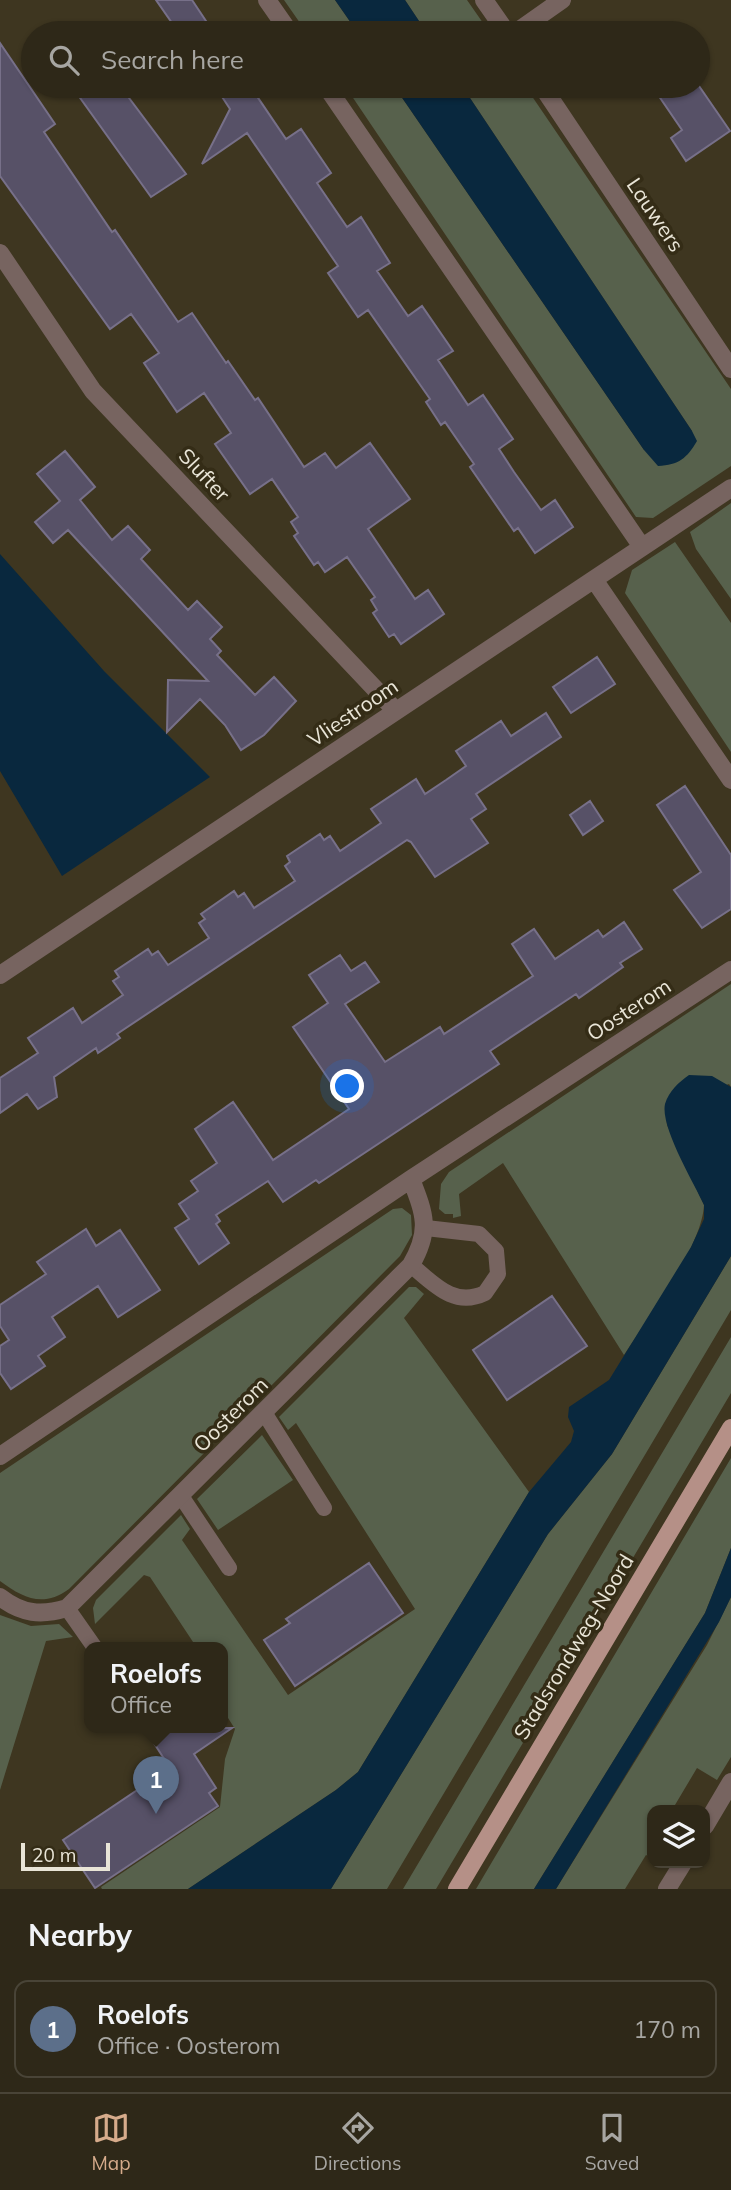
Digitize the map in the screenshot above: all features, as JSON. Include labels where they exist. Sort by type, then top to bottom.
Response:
[{"type":"main road","name":"Stadsrondweg-Noord","points":[[457,1889],[731,1428]]},
{"type":"street","points":[[267,0],[282,21]]},
{"type":"street","points":[[484,0],[499,21]]},
{"type":"street","points":[[533,21],[562,0]]},
{"type":"street","points":[[334,98],[642,547]]},
{"type":"street","name":"Lauwers","points":[[550,98],[731,369]]},
{"type":"street","name":"Slufter","points":[[0,253],[93,391],[396,711]]},
{"type":"street","name":"Vliestroom","points":[[0,975],[731,488]]},
{"type":"street","points":[[595,581],[731,780]]},
{"type":"street","name":"Oosterom","points":[[0,1455],[411,1179],[731,970]]},
{"type":"street","points":[[411,1179],[426,1228]]},
{"type":"street","name":"Oosterom","points":[[67,1608],[411,1265],[421,1248],[426,1228]]},
{"type":"street","points":[[0,1597],[13,1607],[31,1613],[51,1613],[67,1608]]},
{"type":"street","points":[[710,1818],[731,1782]]},
{"type":"street","points":[[667,1889],[680,1868]]},
{"type":"lane","points":[[411,1265],[451,1296],[462,1300],[485,1293],[498,1274],[496,1251],[479,1234],[426,1228]]},
{"type":"lane","points":[[265,1413],[324,1508]]},
{"type":"lane","points":[[181,1496],[229,1569]]},
{"type":"lane","points":[[67,1608],[91,1642]]},
{"type":"green space","points":[[284,0],[335,0],[350,21],[299,21]]},
{"type":"green space","points":[[405,0],[467,0],[482,21],[419,21]]},
{"type":"green space","points":[[353,98],[402,98],[644,450],[692,431],[470,98],[533,98],[731,389],[731,466],[653,518],[636,517]]},
{"type":"green space","points":[[731,503],[731,599],[696,549],[690,532]]},
{"type":"green space","points":[[675,542],[731,623],[731,752],[625,593],[632,570]]},
{"type":"green space","points":[[731,984],[731,1087],[729,1084],[665,1105],[667,1125],[704,1205],[701,1222],[672,1282],[624,1355],[503,1163],[459,1194],[461,1216],[453,1218],[453,1214],[445,1214],[439,1209],[441,1184],[449,1172]]},
{"type":"green space","points":[[402,1208],[411,1215],[412,1235],[400,1256],[69,1589],[50,1598],[33,1598],[0,1581],[0,1473],[393,1209]]},
{"type":"green space","points":[[731,1256],[731,1310],[387,1889],[331,1889],[548,1534],[612,1454]]},
{"type":"green space","points":[[409,1287],[416,1287],[424,1294],[404,1318],[529,1492],[358,1772],[336,1790],[188,1889],[102,1889],[101,1887],[220,1807],[225,1759],[235,1729],[228,1718],[228,1642],[193,1642],[150,1577],[144,1575],[95,1624],[93,1608],[96,1600],[181,1515],[190,1529],[182,1540],[288,1695],[415,1609],[296,1423],[288,1430],[279,1417]]},
{"type":"green space","points":[[731,1337],[731,1393],[436,1889],[403,1889]]},
{"type":"green space","points":[[262,1435],[293,1480],[218,1530],[197,1499]]},
{"type":"green space","points":[[731,1458],[731,1548],[705,1613],[534,1889],[476,1889]]},
{"type":"green space","points":[[731,1597],[731,1757],[717,1780],[697,1768],[675,1805],[647,1805],[647,1856],[625,1889],[556,1889],[707,1645]]},
{"type":"green space","points":[[0,1615],[31,1626],[59,1624],[73,1637],[46,1641],[0,1790]]},
{"type":"water","points":[[335,0],[405,0],[419,21],[350,21]]},
{"type":"water","points":[[402,98],[470,98],[697,441],[682,460],[672,464],[658,466],[644,450]]},
{"type":"water","points":[[0,554],[104,671],[210,777],[62,876],[0,771]]},
{"type":"water","points":[[689,1075],[712,1076],[731,1087],[731,1256],[612,1454],[548,1534],[331,1889],[188,1889],[336,1790],[358,1772],[529,1492],[571,1442],[574,1431],[568,1417],[569,1407],[609,1380],[691,1247],[704,1219],[704,1205],[673,1140],[665,1114],[669,1095]]},
{"type":"water","points":[[731,1548],[731,1597],[719,1622],[556,1889],[534,1889],[705,1613]]},
{"type":"building","points":[[156,0],[192,0],[206,21],[171,21]]},
{"type":"building","points":[[0,43],[21,74],[21,98],[37,98],[55,124],[44,132],[112,232],[115,230],[178,322],[192,313],[226,363],[228,361],[255,400],[258,398],[304,467],[325,453],[336,468],[370,443],[410,499],[368,529],[415,599],[428,590],[444,614],[401,644],[394,634],[389,637],[373,613],[377,610],[371,600],[375,597],[347,557],[325,572],[318,562],[314,565],[294,536],[298,533],[291,522],[298,517],[272,479],[250,494],[215,444],[231,433],[204,393],[177,412],[144,363],[159,353],[131,314],[110,329],[0,176]]},
{"type":"building","points":[[80,98],[129,98],[186,174],[151,197]]},
{"type":"building","points":[[223,98],[258,98],[286,139],[301,129],[331,173],[317,183],[347,227],[361,217],[390,263],[377,271],[408,316],[422,306],[453,351],[438,360],[468,405],[483,395],[513,439],[499,449],[514,472],[541,510],[555,500],[573,527],[535,553],[518,528],[514,531],[470,467],[474,464],[445,422],[441,425],[426,402],[430,399],[368,310],[358,317],[328,273],[338,266],[247,133],[202,164],[230,109]]},
{"type":"building","points":[[660,98],[707,98],[730,131],[686,161],[671,138],[682,130]]},
{"type":"building","points":[[65,451],[95,487],[80,500],[112,540],[128,526],[150,550],[141,559],[188,610],[197,601],[222,627],[210,639],[221,651],[217,655],[255,695],[274,677],[296,701],[264,735],[241,750],[225,725],[200,699],[167,732],[168,680],[208,681],[68,530],[53,543],[35,522],[60,501],[37,474]]},
{"type":"building","points":[[597,657],[615,684],[571,713],[553,687]]},
{"type":"building","points":[[546,713],[561,737],[476,794],[486,809],[471,819],[488,843],[435,877],[407,840],[117,1034],[120,1038],[98,1053],[96,1048],[54,1077],[57,1097],[38,1109],[27,1094],[0,1113],[0,1078],[38,1053],[28,1038],[73,1008],[82,1023],[123,995],[113,981],[119,977],[115,971],[148,949],[152,955],[158,951],[168,965],[209,938],[199,923],[205,919],[201,914],[234,891],[238,897],[244,893],[254,908],[295,881],[285,866],[290,862],[287,856],[320,834],[324,840],[330,836],[340,851],[381,823],[371,809],[416,779],[425,794],[466,766],[456,751],[501,721],[511,736]]},
{"type":"building","points":[[685,786],[731,855],[731,909],[702,928],[674,890],[701,872],[657,805]]},
{"type":"building","points":[[590,801],[603,821],[583,835],[570,815]]},
{"type":"building","points":[[624,922],[642,949],[620,963],[623,967],[579,998],[576,994],[490,1051],[499,1064],[319,1183],[316,1180],[283,1202],[268,1181],[216,1215],[220,1221],[216,1224],[229,1243],[199,1264],[175,1228],[189,1219],[179,1204],[198,1191],[191,1181],[217,1163],[195,1129],[233,1102],[273,1160],[349,1109],[293,1027],[328,1003],[309,975],[340,955],[351,971],[365,962],[379,982],[345,1004],[385,1062],[440,1027],[444,1034],[533,976],[512,944],[534,929],[555,959],[598,930],[603,937]]},
{"type":"building","points":[[86,1229],[96,1246],[120,1230],[160,1290],[118,1317],[98,1286],[52,1317],[65,1337],[38,1356],[45,1366],[11,1389],[0,1373],[0,1346],[9,1340],[0,1326],[0,1305],[46,1274],[37,1262]]},
{"type":"building","points":[[552,1296],[587,1346],[507,1400],[473,1350]]},
{"type":"building","points":[[369,1563],[403,1613],[295,1686],[264,1640],[290,1623],[286,1619]]},
{"type":"building","points":[[162,1733],[225,1733],[194,1754],[216,1788],[209,1793],[218,1806],[95,1888],[63,1840],[170,1768],[152,1740]]},
{"type":"place","name":"Roelofs","points":[[156,1814]]}]
